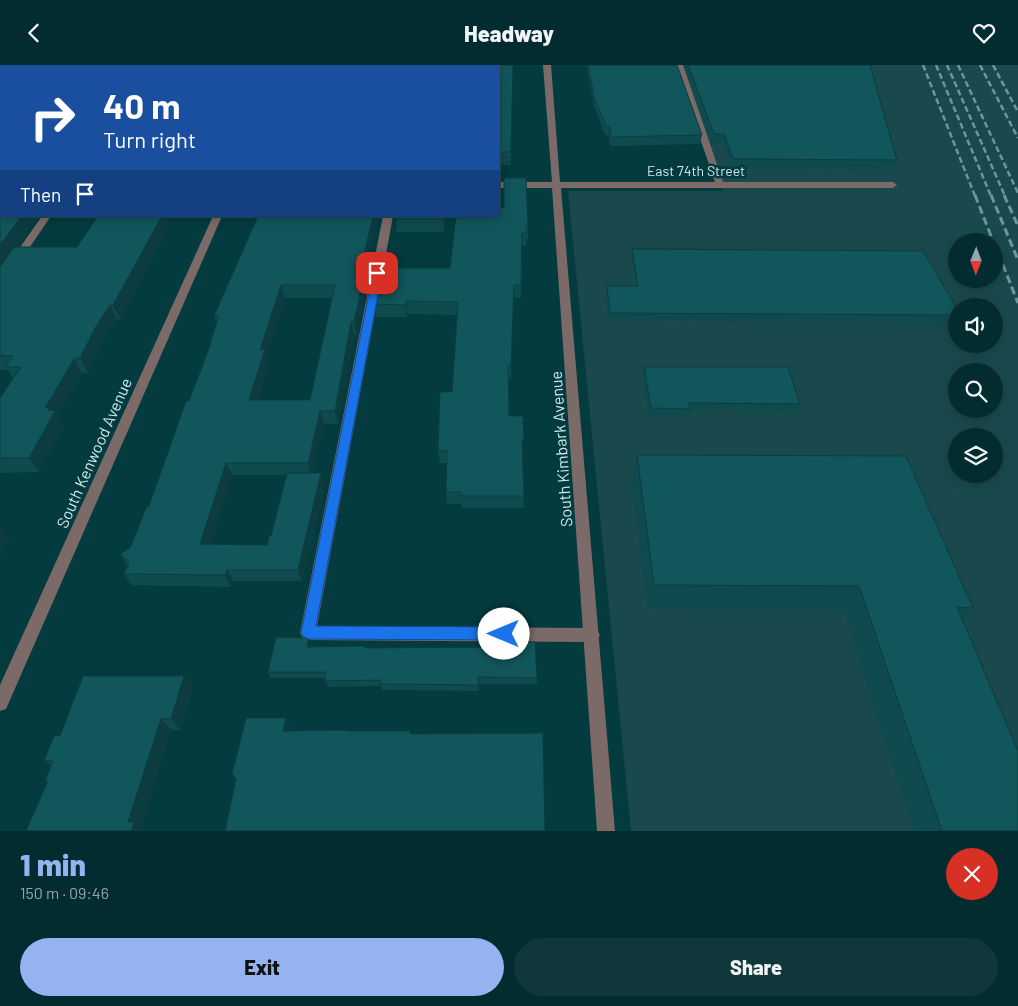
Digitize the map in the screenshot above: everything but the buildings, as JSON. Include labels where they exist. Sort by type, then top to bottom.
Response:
[{"type":"street","name":"South Kimbark Avenue","points":[[547,65],[606,831]]},
{"type":"street","points":[[679,65],[720,185]]},
{"type":"street","name":"East 74th Street","points":[[500,185],[893,185]]},
{"type":"street","points":[[0,283],[46,217]]},
{"type":"street","name":"South Kenwood Avenue","points":[[0,703],[218,217]]},
{"type":"street","points":[[388,217],[308,633],[592,635]]},
{"type":"shaded area","points":[[680,65],[1018,65],[1018,831],[631,831],[568,191],[723,191]]},
{"type":"railway","points":[[923,65],[975,196]]},
{"type":"railway","points":[[936,65],[991,196]]},
{"type":"railway","points":[[947,65],[1005,196]]},
{"type":"railway","points":[[958,65],[1018,193]]},
{"type":"railway","points":[[980,65],[1018,138]]},
{"type":"railway","points":[[993,65],[1018,112]]},
{"type":"railway","points":[[975,195],[990,233]]},
{"type":"railway","points":[[991,195],[1018,260]]},
{"type":"railway","points":[[1004,195],[1018,226]]},
{"type":"railway","points":[[1003,265],[1018,303]]},
{"type":"route","points":[[377,273],[308,633],[504,634]]}]
